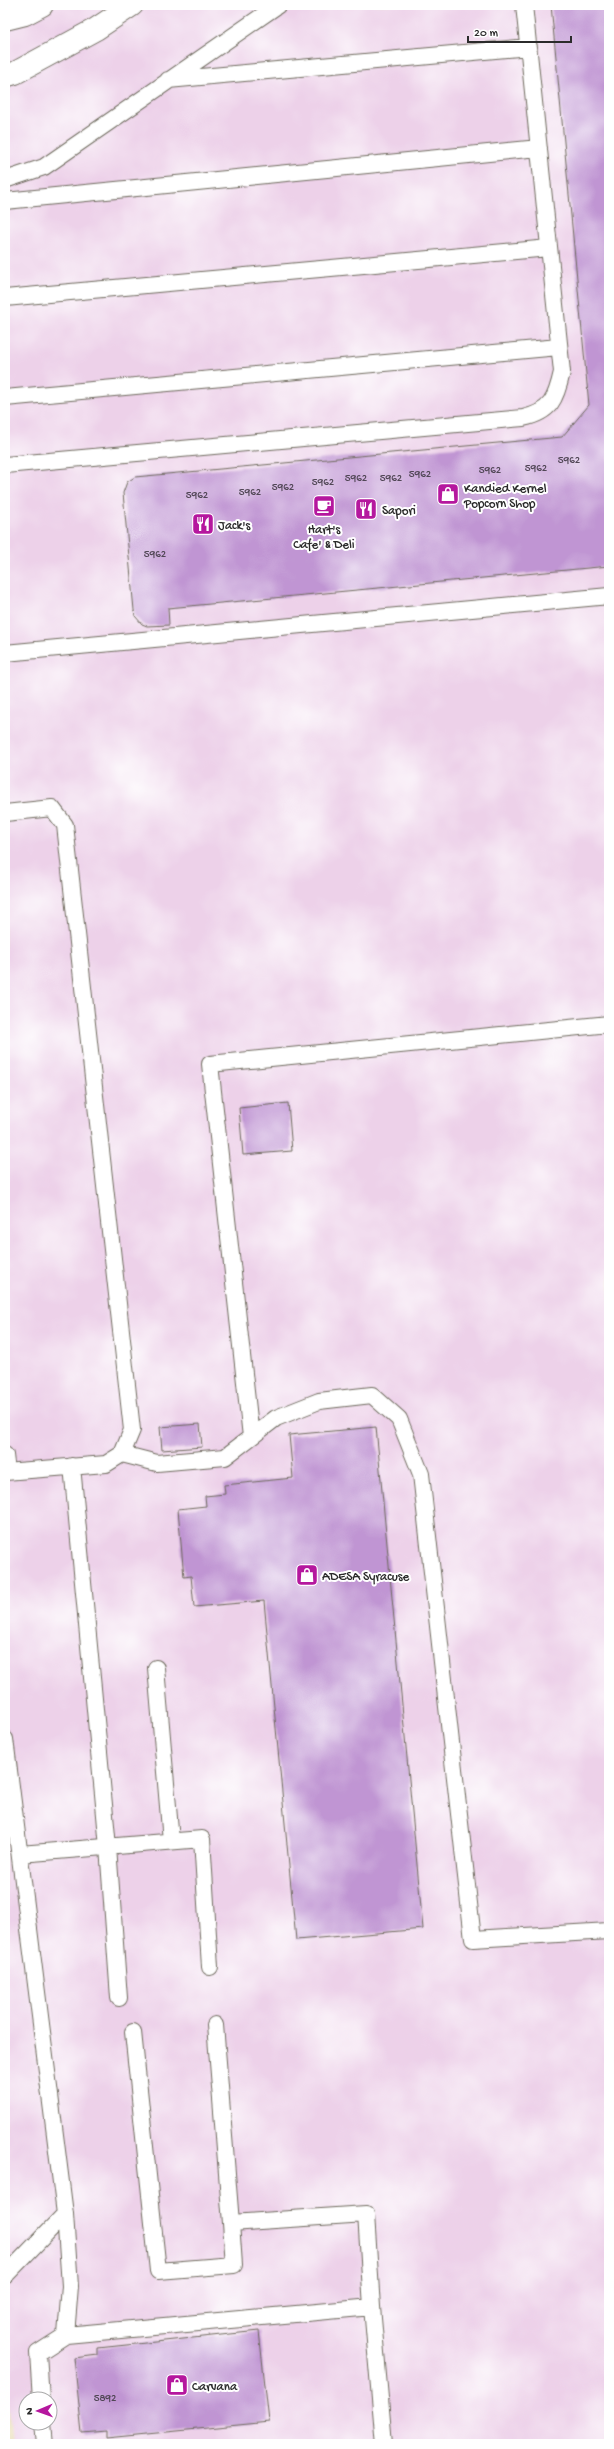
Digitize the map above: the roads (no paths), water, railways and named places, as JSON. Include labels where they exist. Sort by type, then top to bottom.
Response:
[{"type":"street","points":[[5,19],[25,14],[42,5]]},
{"type":"street","points":[[5,76],[15,73],[96,29],[132,5]]},
{"type":"lane","points":[[5,180],[44,167],[278,5]]},
{"type":"lane","points":[[5,465],[538,415],[549,407],[558,391],[562,372],[524,5]]},
{"type":"lane","points":[[168,80],[529,46]]},
{"type":"lane","points":[[5,200],[539,148]]},
{"type":"lane","points":[[5,298],[549,248]]},
{"type":"lane","points":[[5,398],[559,347]]},
{"type":"lane","points":[[5,653],[609,596]]},
{"type":"lane","points":[[5,813],[52,808],[65,825],[132,1430],[122,1454],[106,1464],[6,1472],[5,1455]]},
{"type":"lane","points":[[251,1437],[210,1064],[609,1024]]},
{"type":"lane","points":[[122,1454],[157,1463],[225,1457],[276,1418],[327,1400],[372,1395],[399,1418],[421,1474],[473,1939],[609,1931]]},
{"type":"lane","points":[[72,1466],[108,1847],[119,1998]]},
{"type":"lane","points":[[156,1668],[171,1842]]},
{"type":"lane","points":[[5,1739],[65,2214],[70,2286],[66,2335]]},
{"type":"lane","points":[[20,1854],[202,1839],[210,1967]]},
{"type":"lane","points":[[134,2032],[158,2271],[234,2265],[215,2025]]},
{"type":"lane","points":[[5,2276],[65,2214]]},
{"type":"lane","points":[[231,2223],[366,2214],[372,2307],[384,2444]]},
{"type":"lane","points":[[40,2391],[38,2353],[66,2335],[372,2307]]},
{"type":"lane","points":[[44,2431],[45,2444]]},
{"type":"place","name":"Kandied Kernel Popcorn Shop","points":[[448,494]]},
{"type":"place","name":"Hart's Cafe' & Deli","points":[[324,506]]},
{"type":"place","name":"Sapori","points":[[366,509]]},
{"type":"place","name":"Jack's","points":[[203,524]]},
{"type":"place","name":"ADESA Syracuse","points":[[307,1575]]},
{"type":"place","name":"Carvana","points":[[177,2385]]}]
